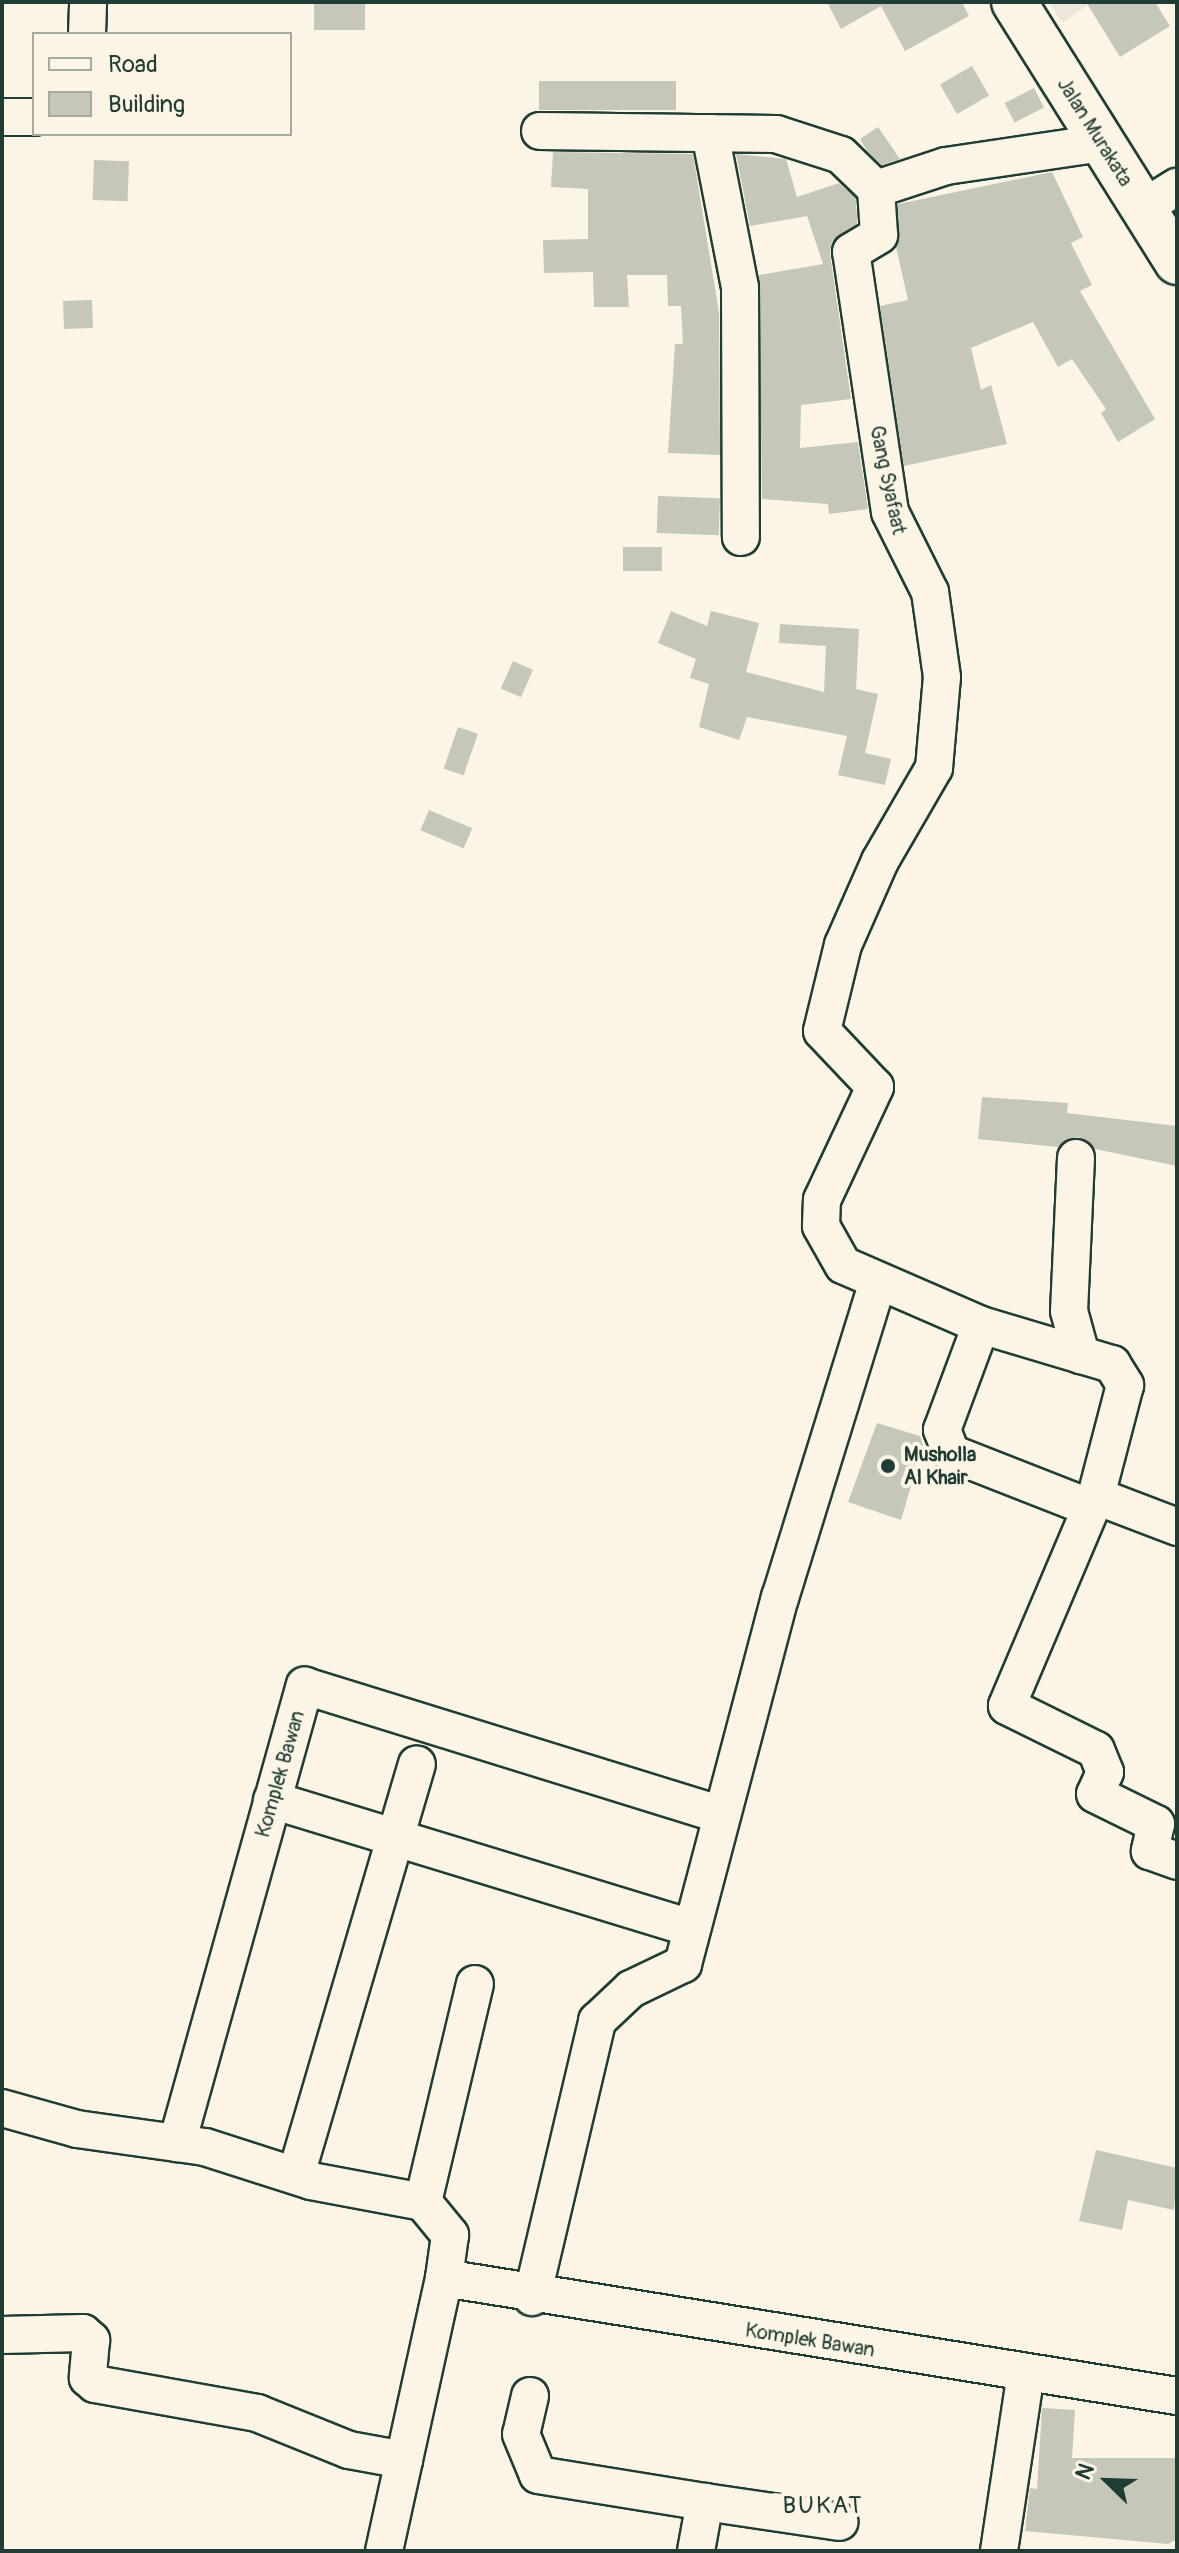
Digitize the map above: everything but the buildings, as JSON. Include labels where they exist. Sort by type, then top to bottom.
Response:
[{"type":"main road","name":"Jalan Murakata","points":[[1014,2],[1102,143],[1160,198],[1177,262]]},
{"type":"street","points":[[87,32],[88,2]]},
{"type":"street","points":[[2,117],[32,117]]},
{"type":"street","points":[[540,131],[776,134],[828,150],[876,189],[946,166],[1102,143]]},
{"type":"street","points":[[710,133],[740,287],[741,537]]},
{"type":"street","name":"Gang Syafaat","points":[[876,189],[879,235],[855,247],[852,263],[890,512],[930,592],[942,677],[934,768],[880,861],[843,945],[822,1031],[875,1087],[822,1200],[821,1226],[843,1265],[878,1282]]},
{"type":"street","points":[[1076,1158],[1069,1311],[1081,1355]]},
{"type":"street","points":[[532,2297],[597,2021],[631,1989],[683,1964],[721,1815],[878,1282],[981,1325],[1112,1364],[1125,1385],[1093,1502],[1007,1706],[1096,1750],[1105,1772],[1095,1794],[1156,1824],[1150,1851],[1177,1861]]},
{"type":"street","points":[[981,1325],[942,1430],[951,1453],[1177,1527]]},
{"type":"street","name":"Komplek Bawan","points":[[177,2143],[305,1686],[721,1815]]},
{"type":"street","points":[[296,2175],[417,1764]]},
{"type":"street","points":[[272,1800],[691,1928]]},
{"type":"street","points":[[423,2202],[475,1984]]},
{"type":"street","points":[[2,2108],[77,2129],[177,2143],[296,2175],[423,2202],[450,2235],[444,2278],[384,2551]]},
{"type":"street","name":"Komplek Bawan","points":[[444,2278],[532,2297],[1177,2396]]},
{"type":"street","points":[[2,2335],[83,2333],[95,2384],[257,2413],[349,2450],[404,2460]]},
{"type":"street","points":[[999,2551],[1026,2373]]},
{"type":"street","points":[[530,2396],[521,2434],[538,2475],[840,2522]]},
{"type":"street","points":[[696,2551],[705,2502]]},
{"type":"shaded area","points":[[1049,2],[1092,2],[1062,23]]},
{"type":"place","name":"Musholla Al Khair","points":[[888,1466]]},
{"type":"district","name":"BUKAT","points":[[823,2506]]}]
